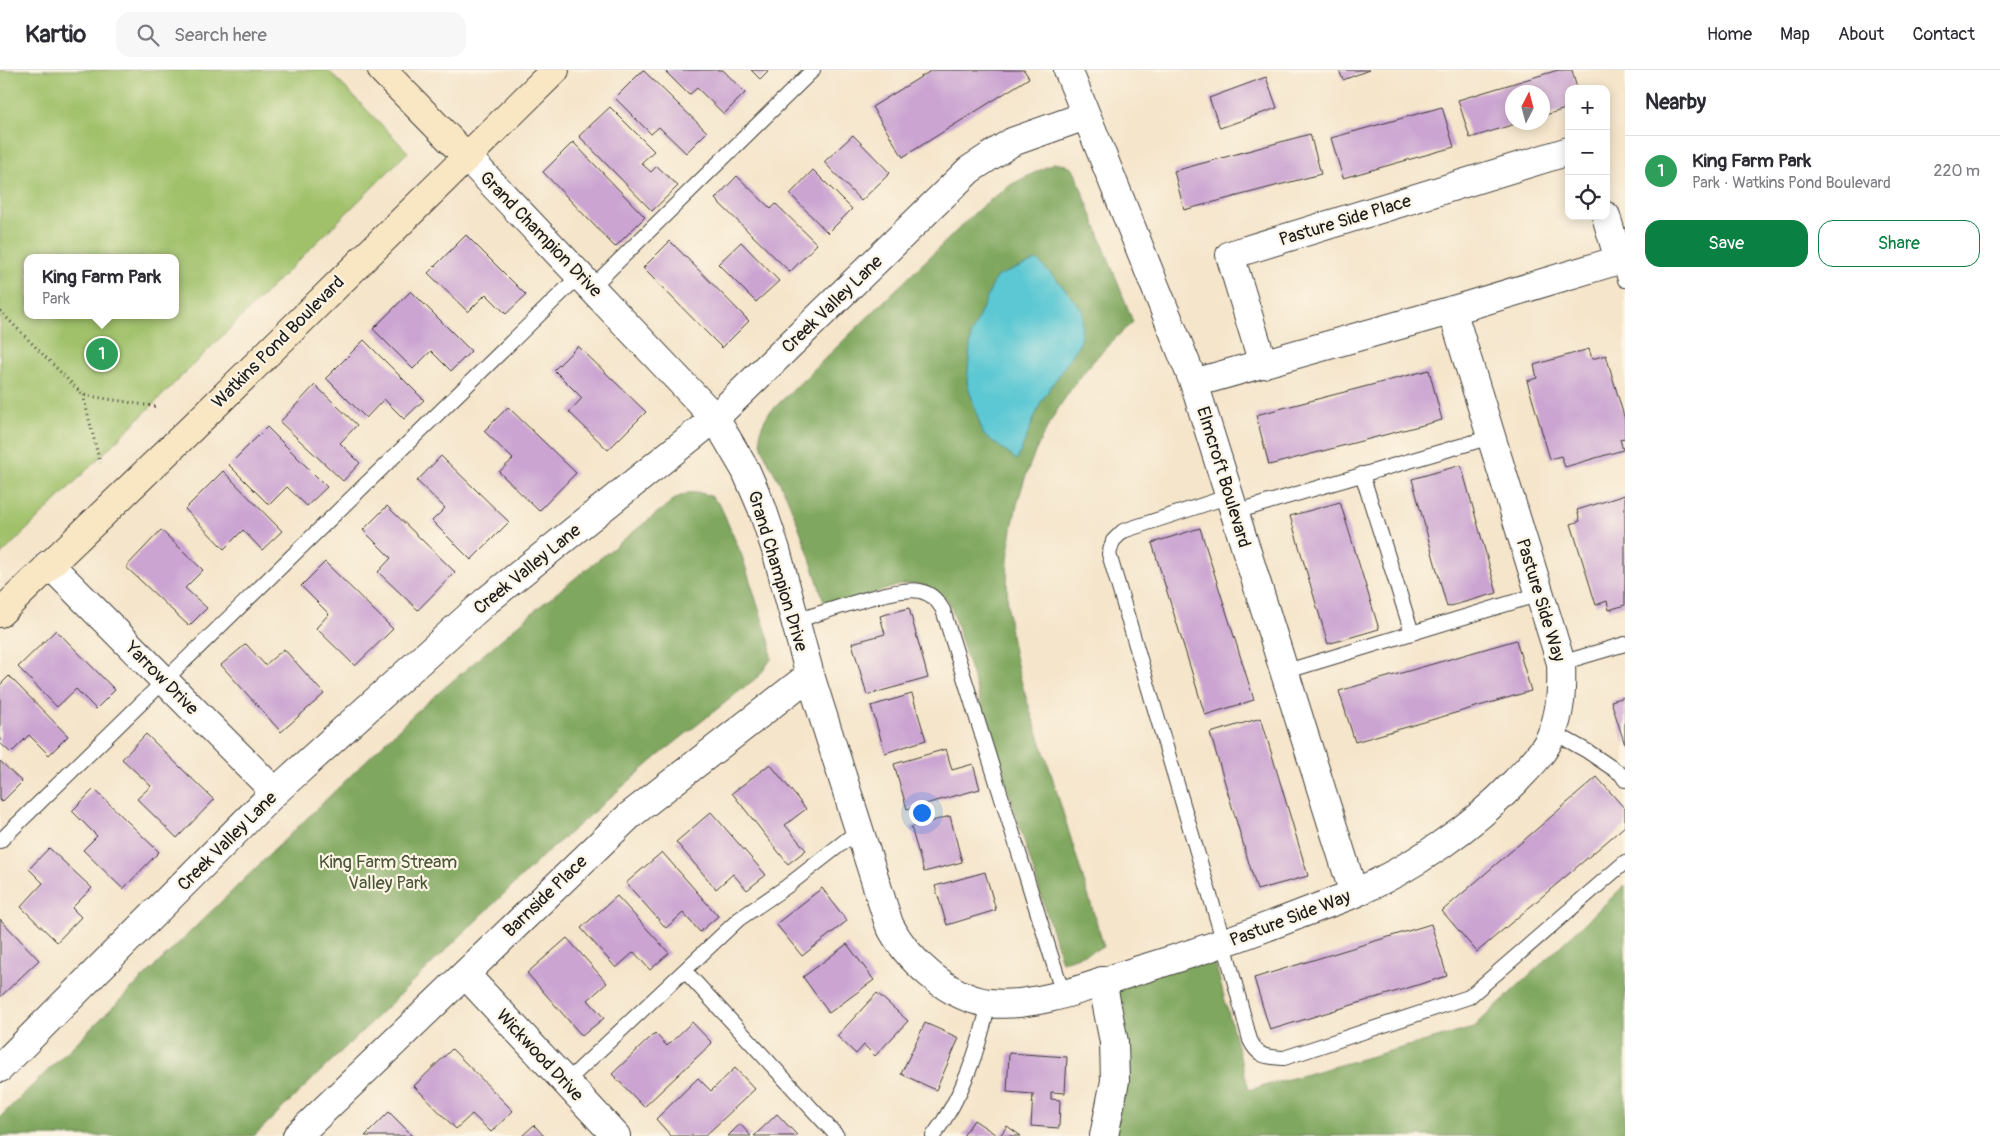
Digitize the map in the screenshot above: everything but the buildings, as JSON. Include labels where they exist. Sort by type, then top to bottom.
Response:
[{"type":"street","name":"Grand Champion Drive","points":[[382,70],[586,281],[715,418],[746,471],[762,508],[810,675],[889,924],[896,938],[930,976],[961,993],[988,1003],[1021,1003],[1062,994],[1102,981]]},
{"type":"street","name":"Watkins Pond Boulevard","points":[[0,613],[207,413],[555,70]]},
{"type":"street","name":"Elmcroft Boulevard","points":[[1068,70],[1194,382],[1354,894]]},
{"type":"street","name":"Creek Valley Lane","points":[[0,1068],[275,792],[485,602],[715,418],[969,170],[1012,142],[1085,116]]},
{"type":"street","name":"Pasture Side Place","points":[[1263,364],[1230,255],[1565,152]]},
{"type":"street","points":[[1194,382],[1452,310],[1622,270],[1607,220]]},
{"type":"street","name":"Pasture Side Way","points":[[1102,981],[1224,943],[1354,894],[1420,858],[1469,823],[1511,786],[1549,740],[1563,694],[1562,663],[1452,310]]},
{"type":"street","name":"Yarrow Drive","points":[[49,564],[275,792]]},
{"type":"street","name":"Barnside Place","points":[[297,1136],[629,816],[810,675]]},
{"type":"street","name":"Wickwood Drive","points":[[465,974],[616,1136]]},
{"type":"street","points":[[1102,981],[1114,1042],[1115,1081],[1104,1136]]},
{"type":"lane","points":[[0,841],[586,281],[813,70]]},
{"type":"lane","points":[[1491,437],[1362,474],[1123,531],[1113,541],[1109,554],[1224,943],[1252,1046],[1255,1051],[1266,1056],[1284,1058],[1469,997],[1625,862]]},
{"type":"lane","points":[[1362,474],[1412,633]]},
{"type":"lane","points":[[795,621],[898,590],[920,591],[936,598],[943,610],[1062,994]]},
{"type":"lane","points":[[1284,672],[1540,594]]},
{"type":"lane","points":[[1562,663],[1625,644]]},
{"type":"lane","points":[[1553,732],[1587,750],[1621,774],[1625,780]]},
{"type":"lane","points":[[566,1082],[740,920],[859,830]]},
{"type":"lane","points":[[685,971],[837,1136]]},
{"type":"lane","points":[[933,1136],[949,1115],[967,1077],[981,1040],[988,1003]]},
{"type":"path","points":[[0,311],[83,395],[100,463]]},
{"type":"path","points":[[83,395],[158,407]]},
{"type":"green space","points":[[0,70],[328,70],[408,152],[0,556]]},
{"type":"green space","points":[[1054,163],[1066,165],[1074,170],[1133,322],[1101,353],[1073,387],[1049,424],[1031,463],[1017,504],[1010,546],[1007,590],[1014,652],[1104,947],[1062,962],[950,604],[934,589],[922,585],[908,584],[826,608],[786,495],[762,448],[760,434],[763,423],[769,413],[981,207],[1012,184]]},
{"type":"green space","name":"King Farm Stream Valley Park","points":[[697,492],[711,496],[720,505],[742,556],[770,643],[771,659],[760,675],[658,756],[545,854],[254,1136],[0,1136],[0,1117],[415,713],[539,607],[676,498],[688,493]]},
{"type":"green space","points":[[1625,885],[1625,1136],[1104,1136],[1102,981],[1211,948],[1249,1090],[1473,1028]]},
{"type":"water","points":[[1037,260],[1059,282],[1083,311],[1080,343],[1041,402],[1017,460],[983,434],[967,383],[971,335],[996,277]]},
{"type":"place","name":"King Farm Park","points":[[102,354]]}]
